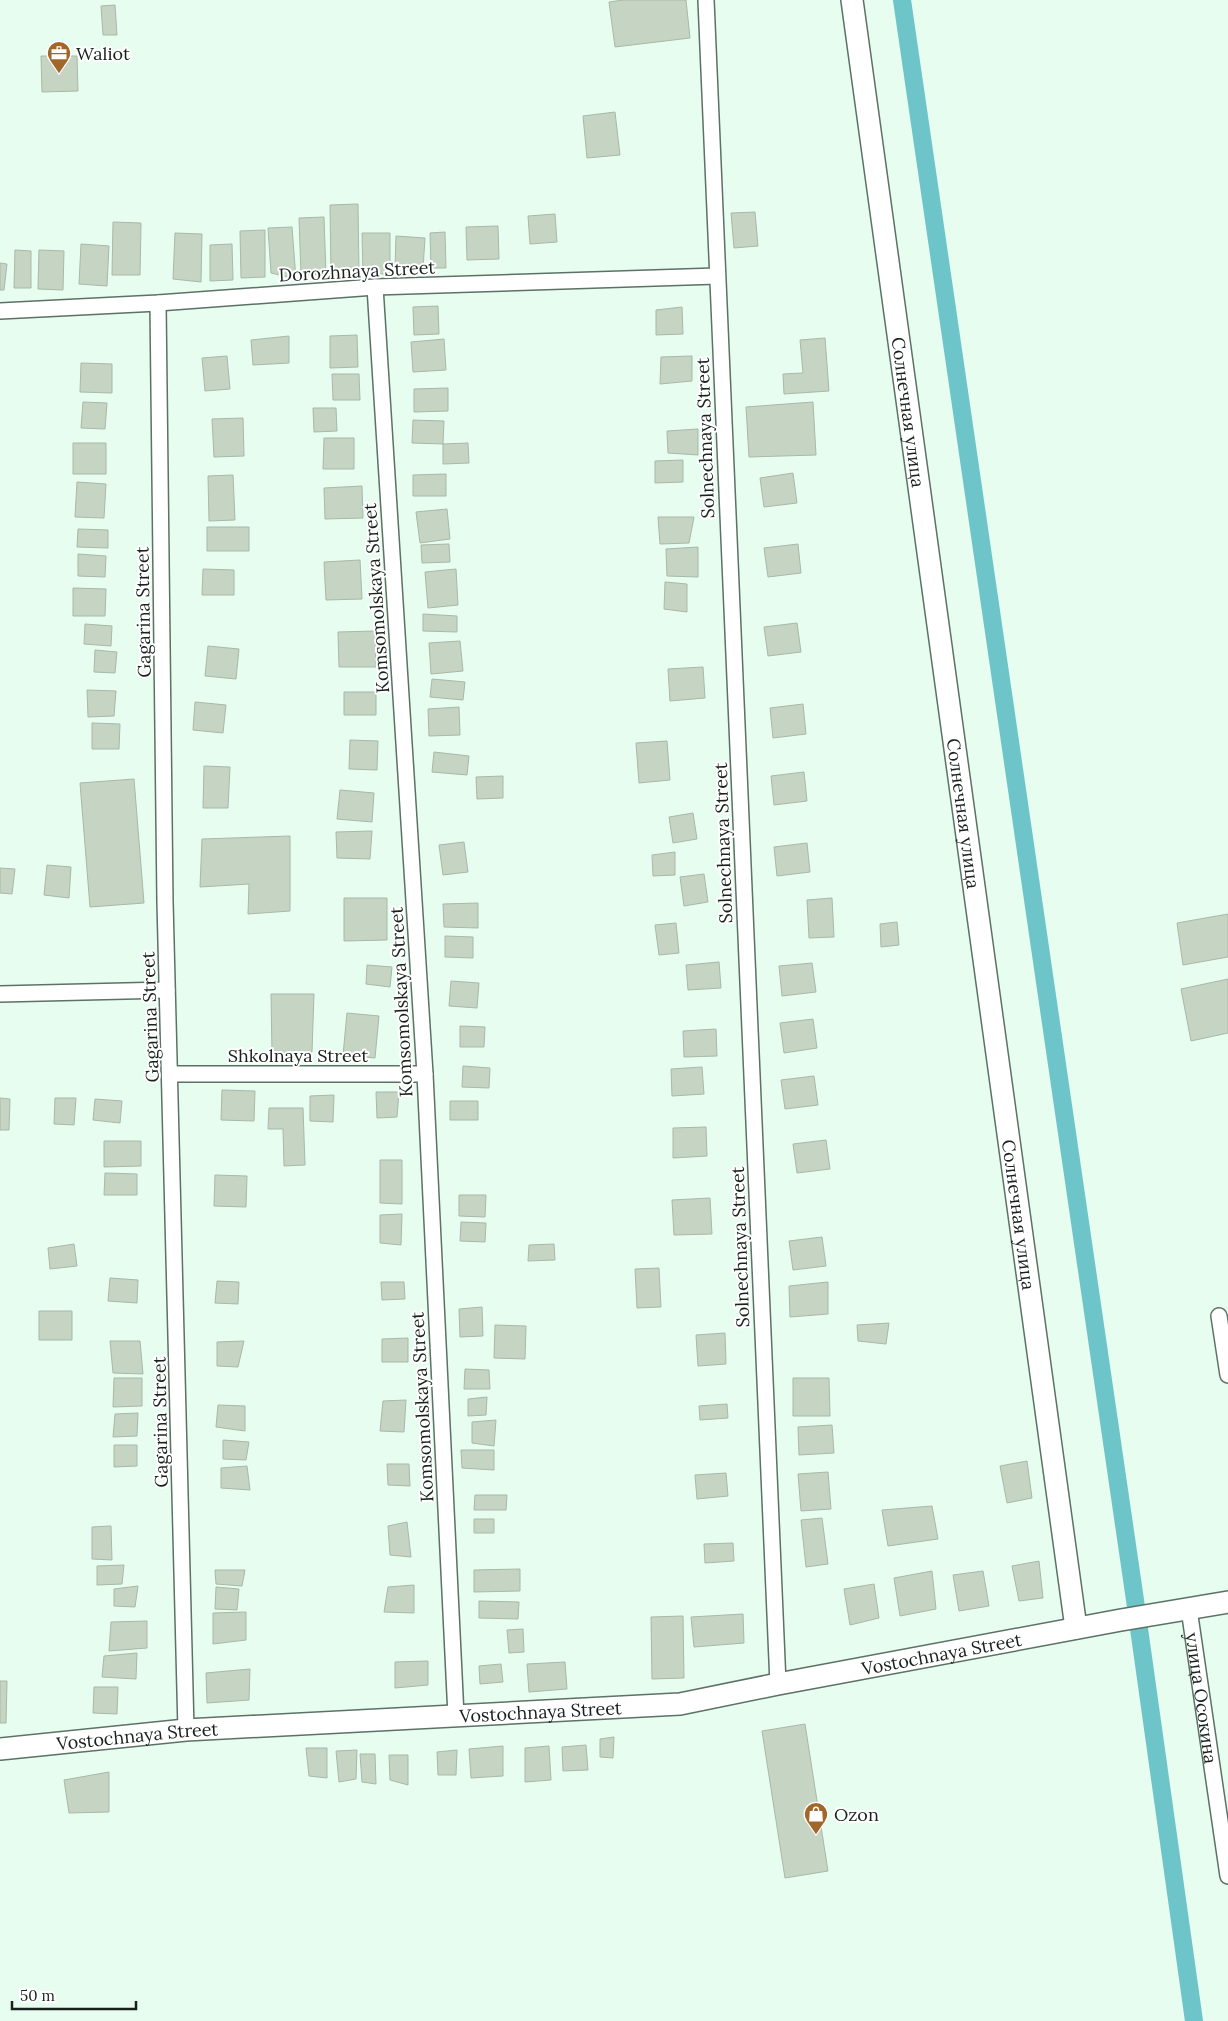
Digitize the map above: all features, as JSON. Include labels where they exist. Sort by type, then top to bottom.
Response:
[{"type":"main road","name":"Солнечная улица","points":[[852,0],[1076,1628]]},
{"type":"main road","name":"улица Осокина","points":[[1121,1620],[1228,1602]]},
{"type":"main road","name":"Vostochnaya Street","points":[[0,1749],[186,1730],[581,1711],[680,1704],[1121,1620]]},
{"type":"street","name":"Solnechnaya Street","points":[[706,0],[778,1684]]},
{"type":"street","name":"Dorozhnaya Street","points":[[0,311],[158,303],[375,287],[717,276]]},
{"type":"street","name":"Komsomolskaya Street","points":[[375,287],[425,1074],[456,1716]]},
{"type":"street","name":"Gagarina Street","points":[[158,303],[167,990],[186,1730]]},
{"type":"street","points":[[0,994],[167,990]]},
{"type":"street","name":"Shkolnaya Street","points":[[170,1074],[425,1074]]},
{"type":"street","points":[[1218,1316],[1228,1375]]},
{"type":"street","name":"улица Осокина","points":[[1189,1609],[1228,1876]]},
{"type":"building","points":[[623,0],[686,0],[690,38],[615,47],[609,2]]},
{"type":"building","points":[[115,5],[117,35],[103,35],[101,6]]},
{"type":"building","name":"Waliot","points":[[41,56],[77,56],[78,91],[42,92]]},
{"type":"building","points":[[615,112],[620,155],[587,158],[583,116]]},
{"type":"building","points":[[358,204],[359,272],[331,273],[330,205]]},
{"type":"building","points":[[755,212],[758,246],[734,248],[731,213]]},
{"type":"building","points":[[555,214],[557,242],[530,244],[528,216]]},
{"type":"building","points":[[324,217],[326,274],[301,275],[299,218]]},
{"type":"building","points":[[113,222],[141,223],[140,275],[112,275]]},
{"type":"building","points":[[498,226],[499,259],[467,260],[466,227]]},
{"type":"building","points":[[292,227],[296,279],[271,273],[268,228]]},
{"type":"building","points":[[265,230],[265,277],[241,278],[240,231]]},
{"type":"building","points":[[445,232],[446,268],[431,268],[430,233]]},
{"type":"building","points":[[175,233],[202,234],[201,282],[173,279]]},
{"type":"building","points":[[362,233],[390,233],[390,274],[363,274]]},
{"type":"building","points":[[396,236],[425,238],[423,269],[395,268]]},
{"type":"building","points":[[81,244],[109,246],[107,286],[79,284]]},
{"type":"building","points":[[232,244],[233,280],[210,281],[210,245]]},
{"type":"building","points":[[15,250],[31,251],[31,288],[14,288]]},
{"type":"building","points":[[39,250],[64,251],[63,290],[38,289]]},
{"type":"building","points":[[0,263],[7,264],[4,290],[0,290]]},
{"type":"building","points":[[438,306],[439,334],[414,335],[413,307]]},
{"type":"building","points":[[682,307],[683,334],[656,335],[656,310]]},
{"type":"building","points":[[357,335],[358,367],[330,368],[330,336]]},
{"type":"building","points":[[289,336],[289,363],[253,365],[251,340]]},
{"type":"building","points":[[825,338],[829,391],[784,394],[783,374],[803,373],[800,340]]},
{"type":"building","points":[[444,339],[446,370],[413,372],[411,342]]},
{"type":"building","points":[[227,356],[230,389],[205,391],[202,358]]},
{"type":"building","points":[[692,356],[692,381],[660,384],[661,357]]},
{"type":"building","points":[[81,363],[112,364],[112,393],[80,392]]},
{"type":"building","points":[[332,374],[359,374],[360,400],[333,400]]},
{"type":"building","points":[[448,388],[448,411],[414,412],[414,389]]},
{"type":"building","points":[[83,402],[107,403],[105,429],[81,428]]},
{"type":"building","points":[[813,402],[816,455],[749,457],[746,407]]},
{"type":"building","points":[[313,408],[336,408],[337,431],[314,432]]},
{"type":"building","points":[[243,418],[244,456],[214,457],[212,419]]},
{"type":"building","points":[[413,420],[444,421],[443,444],[412,443]]},
{"type":"building","points":[[698,429],[698,455],[668,453],[667,431]]},
{"type":"building","points":[[324,438],[354,438],[354,469],[323,469]]},
{"type":"building","points":[[73,443],[106,443],[106,474],[73,474]]},
{"type":"building","points":[[468,443],[469,463],[443,464],[443,444]]},
{"type":"building","points":[[683,460],[683,482],[655,483],[655,461]]},
{"type":"building","points":[[793,473],[797,503],[764,507],[760,478]]},
{"type":"building","points":[[446,474],[446,496],[413,496],[413,475]]},
{"type":"building","points":[[233,475],[235,520],[209,521],[208,476]]},
{"type":"building","points":[[77,482],[106,484],[104,518],[75,517]]},
{"type":"building","points":[[362,486],[363,518],[325,519],[324,488]]},
{"type":"building","points":[[447,509],[450,539],[420,543],[416,512]]},
{"type":"building","points":[[658,517],[694,517],[689,543],[660,544]]},
{"type":"building","points":[[207,527],[249,527],[249,551],[207,551]]},
{"type":"building","points":[[78,529],[108,530],[108,548],[77,547]]},
{"type":"building","points":[[449,544],[450,562],[422,563],[421,545]]},
{"type":"building","points":[[798,544],[801,573],[768,577],[764,548]]},
{"type":"building","points":[[698,547],[698,577],[667,576],[666,549]]},
{"type":"building","points":[[78,554],[106,556],[105,577],[78,576]]},
{"type":"building","points":[[360,560],[362,599],[326,600],[324,562]]},
{"type":"building","points":[[203,569],[234,570],[234,595],[202,595]]},
{"type":"building","points":[[456,569],[458,605],[428,608],[425,572]]},
{"type":"building","points":[[665,582],[687,584],[687,612],[664,609]]},
{"type":"building","points":[[73,588],[106,589],[105,616],[73,616]]},
{"type":"building","points":[[423,614],[457,616],[457,632],[423,631]]},
{"type":"building","points":[[797,623],[801,652],[768,656],[764,627]]},
{"type":"building","points":[[85,624],[112,626],[111,646],[84,644]]},
{"type":"building","points":[[375,631],[376,667],[339,667],[338,632]]},
{"type":"building","points":[[460,641],[463,671],[431,674],[429,643]]},
{"type":"building","points":[[208,646],[239,649],[236,679],[205,676]]},
{"type":"building","points":[[95,650],[117,652],[115,673],[94,672]]},
{"type":"building","points":[[703,667],[705,698],[670,701],[668,669]]},
{"type":"building","points":[[432,679],[465,682],[463,700],[430,697]]},
{"type":"building","points":[[87,690],[116,691],[114,716],[88,717]]},
{"type":"building","points":[[344,692],[376,692],[376,715],[344,715]]},
{"type":"building","points":[[195,702],[226,705],[223,733],[193,730]]},
{"type":"building","points":[[803,704],[806,734],[773,738],[770,708]]},
{"type":"building","points":[[459,707],[460,735],[429,736],[428,709]]},
{"type":"building","points":[[92,723],[120,724],[119,749],[92,749]]},
{"type":"building","points":[[350,740],[378,741],[377,770],[349,769]]},
{"type":"building","points":[[667,741],[670,780],[639,783],[636,743]]},
{"type":"building","points":[[434,752],[469,756],[467,775],[432,772]]},
{"type":"building","points":[[204,766],[230,767],[228,808],[203,808]]},
{"type":"building","points":[[804,772],[807,801],[774,805],[771,776]]},
{"type":"building","points":[[503,776],[503,798],[477,799],[476,777]]},
{"type":"building","points":[[134,779],[144,903],[90,907],[80,783]]},
{"type":"building","points":[[340,790],[374,793],[372,822],[337,819]]},
{"type":"building","points":[[693,813],[697,839],[673,843],[669,817]]},
{"type":"building","points":[[372,831],[370,859],[337,858],[336,832]]},
{"type":"building","points":[[290,836],[290,911],[248,914],[249,884],[200,887],[202,839]]},
{"type":"building","points":[[464,842],[468,872],[443,875],[439,845]]},
{"type":"building","points":[[807,843],[810,872],[777,876],[774,847]]},
{"type":"building","points":[[675,852],[675,875],[653,876],[652,855]]},
{"type":"building","points":[[47,865],[71,867],[69,898],[44,895]]},
{"type":"building","points":[[0,868],[15,869],[12,894],[0,893]]},
{"type":"building","points":[[704,874],[708,902],[684,906],[680,877]]},
{"type":"building","points":[[344,898],[387,898],[387,940],[344,941]]},
{"type":"building","points":[[832,898],[834,937],[809,938],[807,900]]},
{"type":"building","points":[[478,903],[478,928],[444,927],[443,904]]},
{"type":"building","points":[[1228,914],[1228,957],[1183,965],[1177,923]]},
{"type":"building","points":[[897,922],[899,945],[881,947],[880,924]]},
{"type":"building","points":[[676,923],[679,953],[659,955],[655,925]]},
{"type":"building","points":[[445,936],[473,937],[473,958],[445,957]]},
{"type":"building","points":[[719,962],[721,988],[688,990],[686,965]]},
{"type":"building","points":[[812,963],[816,992],[782,996],[779,966]]},
{"type":"building","points":[[367,965],[392,967],[390,987],[366,984]]},
{"type":"building","points":[[1228,979],[1228,1033],[1191,1041],[1181,989]]},
{"type":"building","points":[[451,981],[479,983],[477,1008],[449,1006]]},
{"type":"building","points":[[271,994],[314,994],[312,1052],[272,1054]]},
{"type":"building","points":[[347,1013],[379,1016],[375,1058],[343,1055]]},
{"type":"building","points":[[813,1019],[817,1048],[784,1053],[780,1023]]},
{"type":"building","points":[[460,1026],[485,1027],[484,1047],[460,1047]]},
{"type":"building","points":[[716,1029],[717,1056],[684,1057],[683,1031]]},
{"type":"building","points":[[463,1066],[490,1068],[489,1088],[462,1087]]},
{"type":"building","points":[[702,1067],[704,1094],[672,1096],[671,1069]]},
{"type":"building","points":[[814,1076],[818,1105],[785,1109],[781,1080]]},
{"type":"building","points":[[222,1090],[255,1091],[254,1121],[221,1120]]},
{"type":"building","points":[[376,1092],[399,1092],[397,1117],[377,1118]]},
{"type":"building","points":[[334,1095],[333,1122],[310,1121],[310,1096]]},
{"type":"building","points":[[0,1098],[10,1099],[9,1130],[0,1130]]},
{"type":"building","points":[[55,1098],[76,1098],[74,1125],[54,1124]]},
{"type":"building","points":[[95,1099],[122,1101],[120,1123],[93,1120]]},
{"type":"building","points":[[450,1101],[478,1101],[478,1120],[450,1120]]},
{"type":"building","points":[[269,1108],[303,1108],[305,1165],[284,1166],[283,1129],[268,1129]]},
{"type":"building","points":[[706,1127],[707,1156],[673,1158],[673,1128]]},
{"type":"building","points":[[826,1140],[830,1169],[797,1173],[793,1144]]},
{"type":"building","points":[[104,1141],[141,1141],[141,1166],[104,1167]]},
{"type":"building","points":[[380,1160],[402,1160],[402,1204],[380,1203]]},
{"type":"building","points":[[105,1173],[137,1174],[137,1195],[104,1195]]},
{"type":"building","points":[[215,1175],[247,1176],[246,1207],[214,1206]]},
{"type":"building","points":[[459,1195],[486,1195],[485,1217],[459,1216]]},
{"type":"building","points":[[710,1198],[712,1234],[674,1235],[672,1200]]},
{"type":"building","points":[[402,1214],[401,1245],[380,1243],[380,1215]]},
{"type":"building","points":[[461,1222],[486,1223],[485,1242],[460,1241]]},
{"type":"building","points":[[822,1237],[826,1266],[793,1270],[789,1241]]},
{"type":"building","points":[[74,1244],[77,1266],[50,1269],[48,1248]]},
{"type":"building","points":[[554,1244],[555,1260],[528,1261],[529,1245]]},
{"type":"building","points":[[659,1268],[661,1307],[637,1308],[635,1269]]},
{"type":"building","points":[[110,1278],[138,1280],[137,1303],[108,1301]]},
{"type":"building","points":[[217,1281],[239,1282],[238,1304],[215,1303]]},
{"type":"building","points":[[381,1282],[404,1282],[405,1299],[382,1300]]},
{"type":"building","points":[[828,1282],[828,1314],[790,1317],[789,1286]]},
{"type":"building","points":[[482,1307],[483,1336],[460,1337],[459,1309]]},
{"type":"building","points":[[39,1311],[72,1311],[72,1340],[39,1340]]},
{"type":"building","points":[[889,1323],[886,1344],[858,1341],[857,1325]]},
{"type":"building","points":[[495,1325],[526,1326],[525,1359],[494,1358]]},
{"type":"building","points":[[725,1333],[726,1364],[698,1366],[696,1335]]},
{"type":"building","points":[[408,1338],[408,1362],[382,1362],[382,1339]]},
{"type":"building","points":[[110,1341],[140,1341],[143,1374],[113,1373]]},
{"type":"building","points":[[244,1341],[238,1367],[217,1366],[217,1342]]},
{"type":"building","points":[[465,1369],[489,1370],[490,1389],[464,1389]]},
{"type":"building","points":[[114,1378],[142,1378],[142,1406],[113,1407]]},
{"type":"building","points":[[793,1378],[829,1378],[830,1416],[793,1416]]},
{"type":"building","points":[[487,1397],[486,1415],[468,1416],[468,1399]]},
{"type":"building","points":[[406,1400],[404,1432],[380,1431],[383,1401]]},
{"type":"building","points":[[727,1404],[728,1418],[700,1420],[699,1406]]},
{"type":"building","points":[[218,1405],[245,1406],[245,1431],[216,1427]]},
{"type":"building","points":[[138,1413],[137,1436],[113,1437],[115,1414]]},
{"type":"building","points":[[496,1420],[494,1446],[472,1443],[472,1422]]},
{"type":"building","points":[[832,1425],[834,1453],[799,1455],[798,1427]]},
{"type":"building","points":[[223,1440],[249,1442],[246,1460],[223,1459]]},
{"type":"building","points":[[114,1445],[137,1445],[137,1466],[114,1467]]},
{"type":"building","points":[[461,1450],[494,1450],[494,1470],[462,1468]]},
{"type":"building","points":[[1027,1461],[1032,1498],[1007,1503],[1000,1466]]},
{"type":"building","points":[[387,1464],[409,1464],[410,1486],[388,1485]]},
{"type":"building","points":[[247,1466],[250,1490],[221,1488],[221,1468]]},
{"type":"building","points":[[828,1472],[831,1509],[801,1511],[798,1474]]},
{"type":"building","points":[[726,1473],[728,1496],[697,1499],[695,1475]]},
{"type":"building","points":[[475,1495],[507,1495],[506,1510],[474,1510]]},
{"type":"building","points":[[932,1506],[938,1539],[888,1546],[882,1510]]},
{"type":"building","points":[[822,1518],[828,1564],[806,1567],[801,1520]]},
{"type":"building","points":[[474,1519],[494,1519],[494,1533],[474,1533]]},
{"type":"building","points":[[407,1522],[411,1557],[390,1555],[388,1526]]},
{"type":"building","points":[[111,1526],[112,1560],[92,1559],[92,1527]]},
{"type":"building","points":[[733,1543],[734,1561],[705,1563],[704,1544]]},
{"type":"building","points":[[1039,1561],[1043,1598],[1019,1601],[1012,1566]]},
{"type":"building","points":[[124,1565],[122,1584],[97,1585],[97,1566]]},
{"type":"building","points":[[520,1569],[520,1591],[474,1592],[474,1570]]},
{"type":"building","points":[[215,1570],[245,1570],[242,1586],[216,1584]]},
{"type":"building","points":[[932,1571],[936,1609],[900,1616],[894,1578]]},
{"type":"building","points":[[983,1571],[989,1606],[959,1611],[953,1575]]},
{"type":"building","points":[[874,1584],[879,1618],[850,1625],[844,1589]]},
{"type":"building","points":[[414,1585],[414,1613],[384,1612],[388,1587]]},
{"type":"building","points":[[138,1586],[135,1607],[114,1606],[114,1589]]},
{"type":"building","points":[[216,1587],[239,1589],[237,1610],[215,1609]]},
{"type":"building","points":[[479,1601],[519,1602],[518,1619],[479,1618]]},
{"type":"building","points":[[246,1612],[246,1640],[213,1644],[213,1613]]},
{"type":"building","points":[[743,1614],[744,1643],[694,1647],[691,1617]]},
{"type":"building","points":[[683,1616],[684,1678],[652,1679],[651,1617]]},
{"type":"building","points":[[147,1621],[147,1648],[109,1651],[111,1622]]},
{"type":"building","points":[[523,1629],[524,1652],[509,1653],[507,1630]]},
{"type":"building","points":[[137,1653],[136,1679],[102,1677],[104,1656]]},
{"type":"building","points":[[428,1661],[428,1685],[395,1688],[395,1662]]},
{"type":"building","points":[[565,1662],[567,1689],[529,1692],[527,1664]]},
{"type":"building","points":[[501,1664],[503,1682],[480,1684],[479,1666]]},
{"type":"building","points":[[250,1669],[249,1700],[207,1703],[206,1673]]},
{"type":"building","points":[[0,1681],[7,1681],[6,1723],[0,1723]]},
{"type":"building","points":[[94,1687],[118,1687],[117,1714],[93,1713]]},
{"type":"building","points":[[805,1724],[828,1871],[785,1878],[762,1731]]},
{"type":"building","points":[[614,1737],[613,1758],[600,1757],[600,1739]]},
{"type":"building","points":[[586,1745],[588,1770],[563,1771],[562,1747]]},
{"type":"building","points":[[503,1746],[503,1776],[471,1778],[469,1749]]},
{"type":"building","points":[[549,1746],[551,1780],[525,1782],[525,1748]]},
{"type":"building","points":[[306,1748],[327,1748],[327,1778],[309,1776]]},
{"type":"building","points":[[357,1750],[356,1779],[339,1782],[336,1751]]},
{"type":"building","points":[[457,1750],[456,1775],[438,1775],[437,1752]]},
{"type":"building","points":[[360,1754],[375,1754],[376,1784],[362,1782]]},
{"type":"building","points":[[389,1755],[408,1755],[408,1785],[390,1780]]},
{"type":"building","points":[[109,1772],[109,1812],[69,1813],[64,1780]]},
{"type":"waterway","points":[[902,0],[1135,1600],[1194,2021]]},
{"type":"place","name":"Waliot","points":[[59,74]]},
{"type":"place","name":"Ozon","points":[[816,1835]]}]
